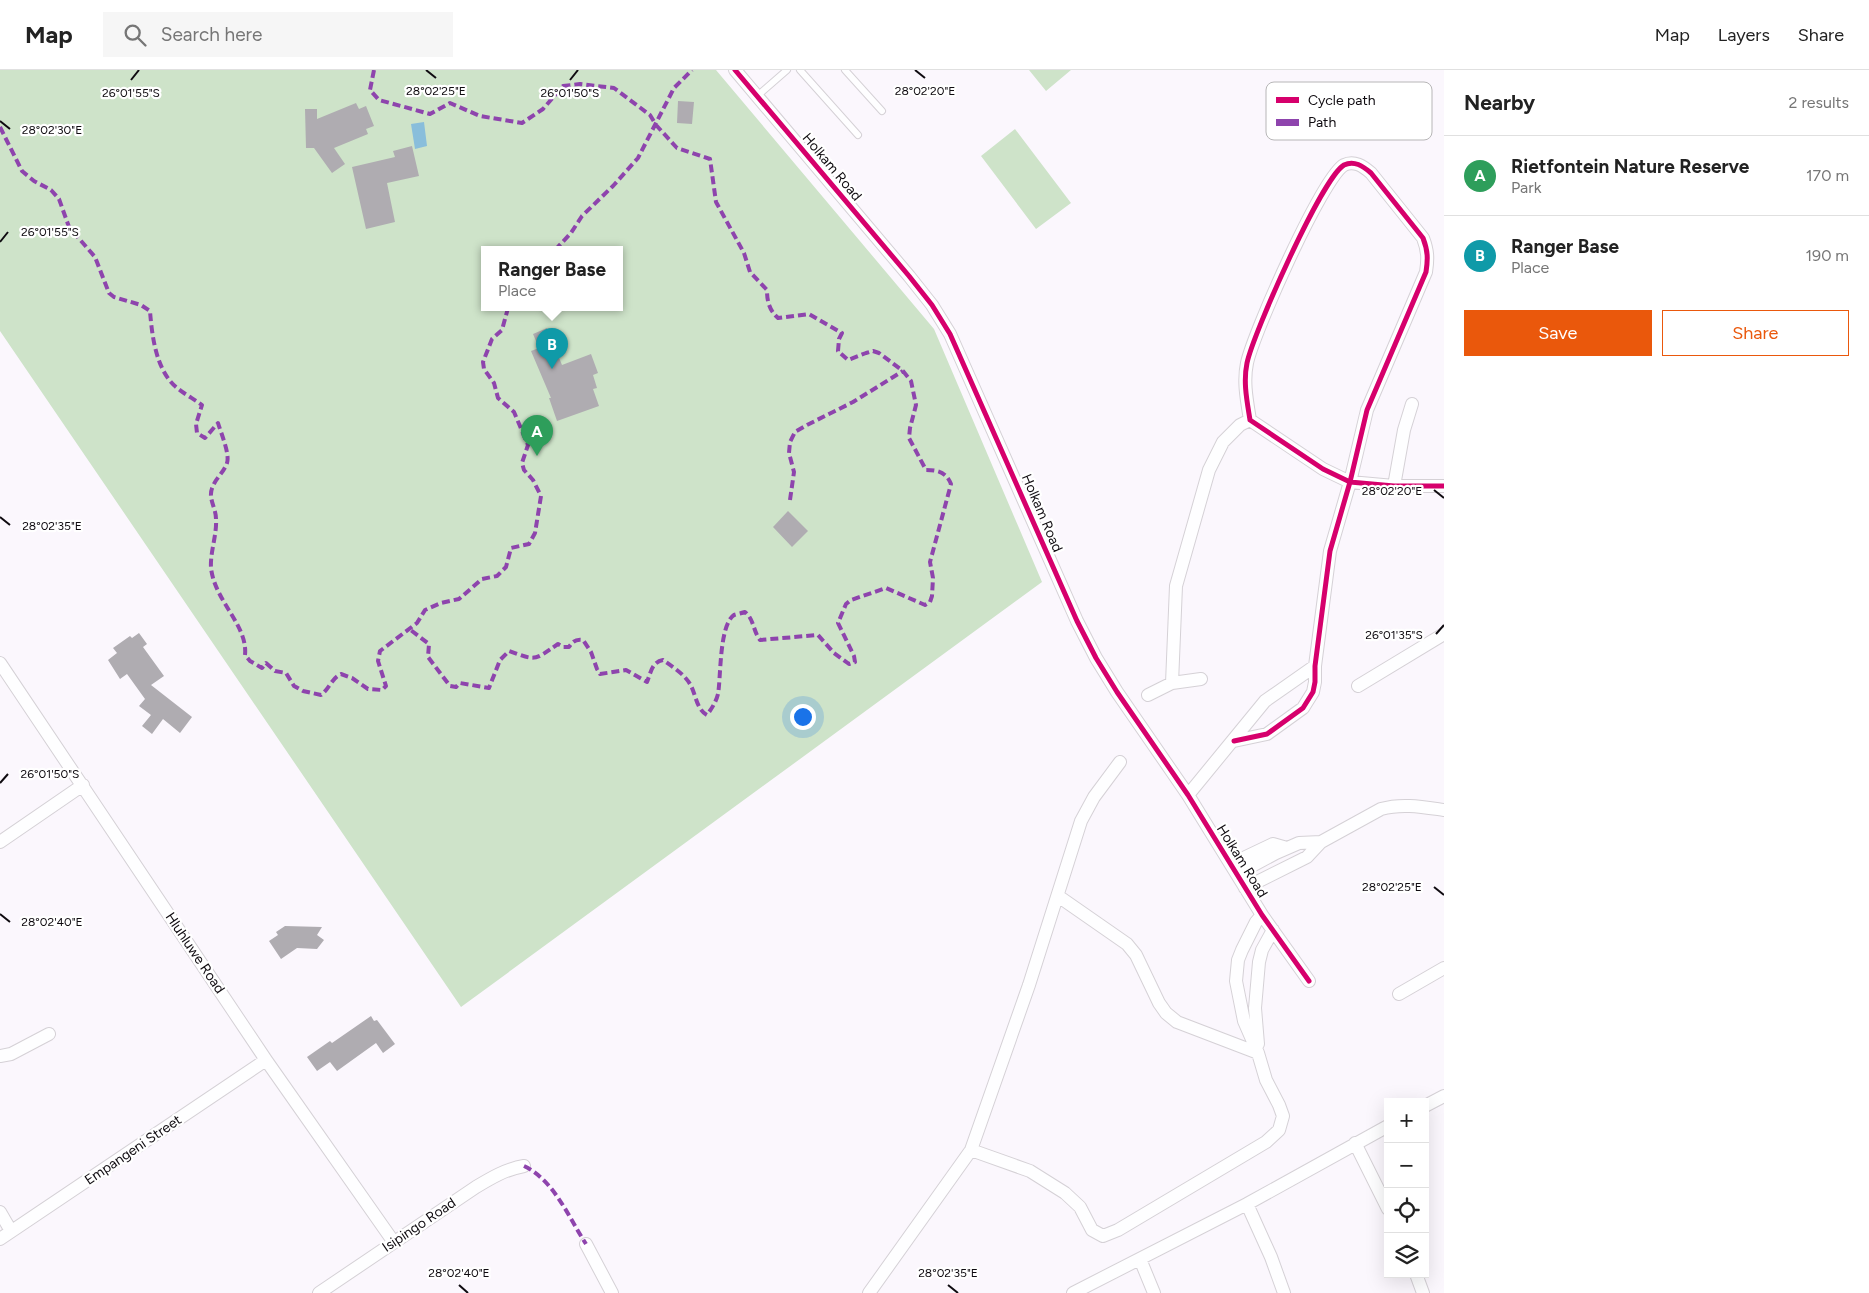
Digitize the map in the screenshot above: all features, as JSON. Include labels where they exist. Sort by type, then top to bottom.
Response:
[{"type":"street","name":"Holkam Road","points":[[735,70],[932,305],[950,334],[1080,629],[1117,692],[1188,795],[1262,915],[1309,981]]},
{"type":"street","points":[[1234,741],[1267,734],[1303,708],[1313,692],[1315,682],[1314,666],[1330,551],[1350,482],[1367,410],[1426,272],[1428,249],[1416,228],[1371,173],[1361,165],[1352,163],[1344,165],[1330,179],[1304,227],[1255,335],[1246,365],[1246,396],[1250,420],[1323,469],[1350,482],[1394,486],[1444,486]]},
{"type":"street","points":[[1394,486],[1404,430],[1412,404]]},
{"type":"street","points":[[1172,683],[1176,586],[1209,470],[1223,442],[1240,425],[1250,420]]},
{"type":"street","points":[[1358,686],[1444,634]]},
{"type":"street","name":"Hluhluwe Road","points":[[0,663],[266,1060],[393,1241]]},
{"type":"street","points":[[1188,795],[1265,701],[1314,666]]},
{"type":"street","points":[[1148,695],[1172,683],[1201,679]]},
{"type":"street","points":[[869,1293],[971,1150],[1029,985],[1081,821],[1094,797],[1120,762]]},
{"type":"street","points":[[0,842],[83,785]]},
{"type":"street","points":[[1245,888],[1307,857],[1322,842],[1381,809],[1392,806],[1405,806],[1444,810]]},
{"type":"street","points":[[1234,869],[1274,844],[1287,848],[1300,843],[1322,842]]},
{"type":"street","points":[[1058,896],[1127,944],[1136,955],[1159,1003],[1166,1013],[1177,1022],[1258,1053]]},
{"type":"street","points":[[971,1150],[1030,1171],[1065,1193],[1080,1207],[1092,1230],[1103,1236],[1118,1230],[1266,1142],[1279,1130],[1283,1116],[1266,1080],[1258,1053],[1244,1021],[1236,981],[1238,960],[1256,922],[1262,915]]},
{"type":"street","points":[[1258,1053],[1255,1008],[1259,962],[1262,950],[1273,930]]},
{"type":"street","points":[[1399,994],[1444,968]]},
{"type":"street","points":[[0,1056],[10,1054],[49,1034]]},
{"type":"street","name":"Empangeni Street","points":[[0,1239],[266,1060]]},
{"type":"street","points":[[1429,1104],[1444,1096]]},
{"type":"street","points":[[1072,1293],[1247,1204],[1384,1128]]},
{"type":"street","points":[[1355,1143],[1384,1201]]},
{"type":"street","name":"Isipingo Road","points":[[319,1293],[476,1186],[513,1168],[524,1166]]},
{"type":"street","points":[[1247,1204],[1271,1257],[1284,1293]]},
{"type":"street","points":[[0,1212],[11,1231]]},
{"type":"street","points":[[586,1244],[612,1293]]},
{"type":"street","points":[[1140,1259],[1154,1293]]},
{"type":"street","points":[[1417,1278],[1423,1293]]},
{"type":"lane","points":[[756,96],[787,70]]},
{"type":"lane","points":[[800,70],[858,136]]},
{"type":"lane","points":[[845,70],[882,112]]},
{"type":"green space","points":[[0,70],[716,70],[934,329],[1042,582],[461,1007],[0,331]]},
{"type":"green space","points":[[1029,70],[1071,70],[1046,91]]},
{"type":"green space","points":[[1015,129],[1071,203],[1036,229],[981,156]]},
{"type":"water","points":[[424,122],[427,146],[415,149],[411,124]]},
{"type":"building","points":[[678,101],[694,102],[692,124],[677,123]]},
{"type":"building","points":[[356,103],[359,109],[366,106],[374,126],[366,129],[368,134],[334,148],[345,164],[332,173],[314,148],[306,148],[305,109],[317,109],[317,119]]},
{"type":"building","points":[[412,146],[419,176],[387,183],[395,222],[366,229],[352,167],[395,157],[393,151]]},
{"type":"building","points":[[547,328],[562,365],[591,354],[598,373],[593,375],[597,388],[593,389],[599,406],[557,421],[549,398],[551,398],[531,351],[539,348],[533,334]]},
{"type":"building","points":[[788,511],[808,531],[792,547],[773,527]]},
{"type":"building","points":[[139,633],[147,644],[143,647],[164,676],[151,685],[192,717],[180,733],[163,719],[152,734],[142,726],[151,715],[139,706],[145,699],[127,674],[120,679],[108,660],[117,653],[113,648],[130,636],[132,638]]},
{"type":"building","points":[[285,926],[322,927],[317,935],[324,940],[317,949],[297,948],[281,959],[269,941],[278,935],[276,932]]},
{"type":"building","points":[[371,1016],[374,1021],[377,1020],[395,1044],[383,1053],[376,1043],[337,1071],[330,1062],[317,1071],[307,1057],[330,1041],[332,1043]]},
{"type":"marked path","points":[[374,70],[370,90],[379,100],[430,114],[450,103],[480,116],[522,123],[543,109],[563,86],[580,84],[614,88],[650,115],[656,125],[677,148],[710,159],[716,202],[744,253],[750,272],[767,290],[769,305],[772,312],[778,318],[809,314],[842,333],[839,339],[838,351],[848,360],[873,351],[879,353],[903,371],[911,381],[916,405],[909,438],[926,470],[941,472],[951,484],[930,562],[933,578],[930,602],[925,605],[886,588],[851,600],[846,604],[838,623],[854,656],[855,662],[849,664],[834,653],[818,635],[760,640],[750,618],[745,612],[734,615],[729,621],[723,640],[718,694],[714,705],[707,715],[698,705],[688,680],[663,660],[654,665],[647,682],[626,670],[600,674],[591,652],[583,640],[575,641],[569,647],[563,647],[558,644],[535,658],[525,657],[509,651],[500,660],[489,688],[460,683],[456,687],[450,686],[428,657],[429,644],[408,628]]},
{"type":"marked path","points":[[559,246],[571,233],[582,216],[638,158],[674,88],[692,70]]},
{"type":"marked path","points":[[0,127],[22,171],[34,181],[51,190],[59,199],[69,227],[95,257],[109,293],[114,297],[141,305],[150,311],[156,352],[164,371],[176,387],[202,405],[196,424],[197,433],[205,438],[218,423],[228,459],[226,466],[211,490],[211,499],[216,519],[211,562],[214,580],[218,592],[242,634],[245,644],[245,655],[250,661],[262,668],[266,663],[275,671],[286,673],[294,686],[303,691],[321,695],[335,678],[341,674],[352,678],[368,689],[382,690],[386,686],[378,661],[380,651],[417,623],[425,610],[441,603],[459,599],[482,579],[497,576],[506,567],[511,548],[529,544],[535,533],[541,496],[533,480],[524,470],[522,463],[528,445],[514,412],[498,398],[494,383],[484,369],[483,362],[492,339],[502,330],[507,311]]},
{"type":"marked path","points":[[790,500],[794,472],[789,453],[790,442],[795,432],[853,402],[903,371]]},
{"type":"marked path","points":[[524,1166],[544,1180],[560,1200],[586,1244]]},
{"type":"cycle path","points":[[735,70],[932,305],[950,334],[1077,621],[1096,658],[1117,692],[1188,795],[1262,915],[1309,981]]},
{"type":"cycle path","points":[[1234,741],[1267,734],[1303,708],[1313,692],[1330,551],[1350,482],[1367,410],[1426,272],[1427,255],[1423,238],[1371,173],[1358,164],[1344,165],[1320,197],[1305,226],[1252,347],[1245,377],[1250,420],[1323,469],[1350,482],[1394,486],[1444,486]]},
{"type":"place","name":"Ranger Base","points":[[552,369]]},
{"type":"place","name":"Rietfontein Nature Reserve","points":[[537,456]]}]
